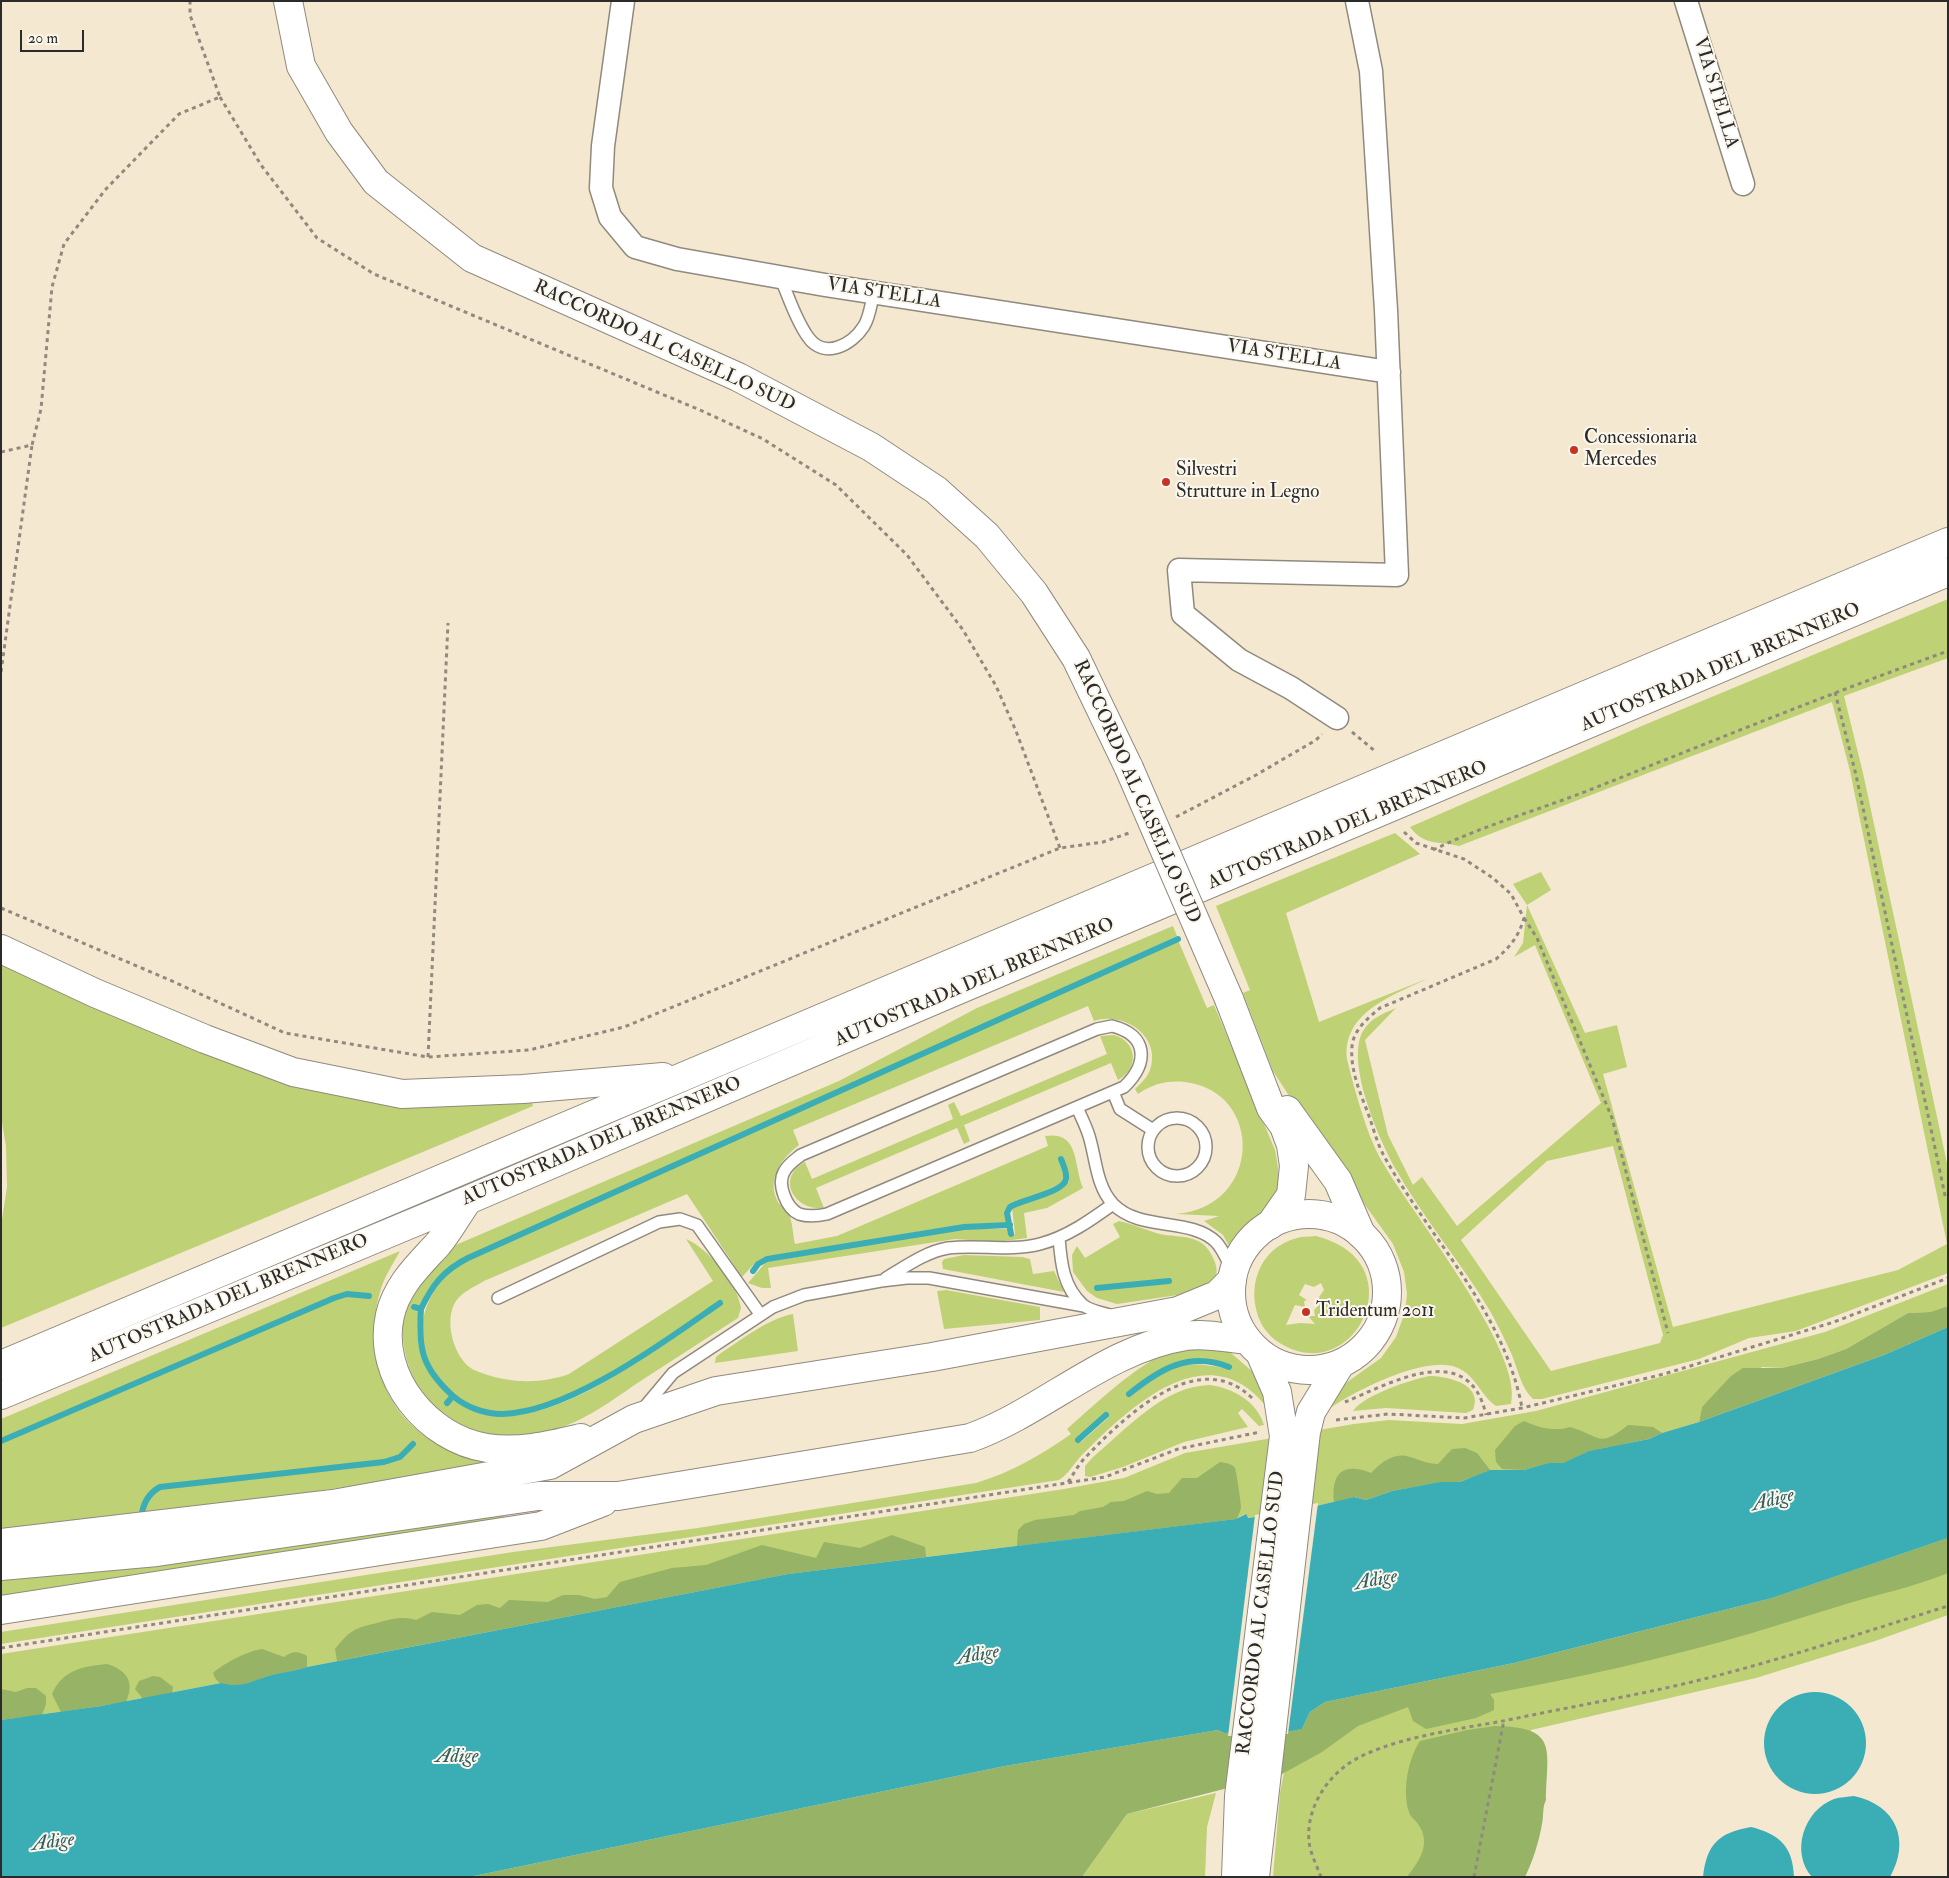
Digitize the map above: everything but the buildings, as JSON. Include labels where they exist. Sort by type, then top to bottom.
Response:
[{"type":"main road","name":"RACCORDO AL CASELLO SUD","points":[[288,1],[301,66],[340,132],[376,182],[472,258],[738,377],[871,447],[936,490],[987,536],[1034,593],[1071,650],[1104,712],[1229,999],[1248,1053],[1272,1108],[1284,1126],[1291,1145],[1294,1166],[1291,1195],[1270,1225]]},
{"type":"main road","name":"AUTOSTRADA DEL BRENNERO","points":[[1,1364],[1948,542]]},
{"type":"main road","name":"AUTOSTRADA DEL BRENNERO","points":[[1,1395],[468,1200],[1948,572]]},
{"type":"main road","points":[[1,949],[196,1036],[293,1072],[402,1094],[523,1089],[686,1076]]},
{"type":"main road","name":"RACCORDO AL CASELLO SUD","points":[[1236,1877],[1239,1796],[1285,1433],[1311,1412],[1342,1364],[1365,1347],[1374,1336],[1381,1323],[1386,1303],[1386,1282],[1383,1266],[1377,1253],[1361,1234],[1338,1181],[1248,1053]]},
{"type":"main road","points":[[468,1200],[438,1243],[406,1277],[396,1299],[390,1316],[389,1336],[391,1358],[398,1382],[423,1416],[453,1437],[475,1446],[505,1449],[532,1448],[607,1432]]},
{"type":"main road","name":"RACCORDO AL CASELLO SUD","points":[[1254,1877],[1285,1433],[1277,1392],[1254,1347],[1233,1312],[1233,1276],[1244,1249],[1252,1239],[1270,1225],[1289,1217],[1314,1214],[1341,1221],[1361,1234]]},
{"type":"main road","points":[[1,1566],[156,1539],[333,1504],[550,1466],[607,1432],[634,1419],[716,1392],[932,1357],[1178,1311],[1217,1295],[1233,1276]]},
{"type":"main road","points":[[1,1543],[156,1539],[538,1496],[618,1496],[970,1438],[997,1428],[1109,1363],[1144,1348],[1187,1336],[1203,1335],[1254,1347]]},
{"type":"main road","name":"RACCORDO AL CASELLO SUD","points":[[1254,1347],[1283,1366],[1303,1370],[1322,1369],[1342,1364]]},
{"type":"main road","points":[[1,1610],[541,1526],[618,1496]]},
{"type":"street","name":"VIA STELLA","points":[[623,1],[603,146],[601,188],[610,216],[635,247],[677,259],[780,277],[1389,372]]},
{"type":"street","points":[[1337,718],[1291,688],[1239,660],[1183,614],[1179,570],[1397,576],[1389,372],[1371,71],[1357,1]]},
{"type":"street","name":"VIA STELLA","points":[[1686,1],[1743,184]]},
{"type":"lane","points":[[780,277],[796,316],[808,338],[817,346],[828,350],[844,346],[855,337],[865,324],[874,292]]},
{"type":"lane","points":[[1112,1026],[1124,1029],[1134,1036],[1140,1045],[1142,1057],[1133,1078],[1113,1092],[1077,1107],[827,1214],[811,1216],[799,1214],[791,1208],[783,1192],[782,1174],[789,1164],[801,1155],[1097,1029],[1112,1026]]},
{"type":"lane","points":[[1113,1092],[1120,1109],[1153,1130]]},
{"type":"lane","points":[[1077,1107],[1089,1135],[1098,1175],[1105,1192],[1114,1204],[1123,1211],[1142,1219],[1197,1231],[1217,1242],[1233,1276]]},
{"type":"lane","points":[[1175,1117],[1193,1122],[1205,1137],[1206,1147],[1200,1165],[1184,1175],[1165,1174],[1157,1168],[1148,1151],[1148,1142],[1153,1130],[1165,1120],[1175,1117]]},
{"type":"lane","points":[[881,1281],[916,1260],[946,1249],[1023,1248],[1058,1238],[1093,1219],[1114,1204]]},
{"type":"lane","points":[[498,1298],[659,1222],[680,1219],[697,1225],[760,1314]]},
{"type":"lane","points":[[1058,1238],[1066,1284],[1084,1306]]},
{"type":"lane","points":[[634,1419],[673,1373],[760,1314],[787,1300],[804,1295],[907,1278],[944,1279],[1084,1306],[1126,1321]]},
{"type":"path","points":[[190,1],[190,15],[220,97],[261,165],[317,238],[374,274],[700,410],[763,439],[836,485],[907,555],[963,630],[996,686],[1016,731],[1060,848]]},
{"type":"path","points":[[1,672],[32,445],[41,409],[52,287],[64,244],[105,190],[179,114],[220,97]]},
{"type":"path","points":[[1,452],[32,445]]},
{"type":"path","points":[[428,1057],[448,623]]},
{"type":"path","points":[[1433,850],[1464,835],[1572,797],[1835,692],[1948,651]]},
{"type":"path","points":[[1835,692],[1856,775],[1946,1200]]},
{"type":"path","points":[[1172,818],[1256,776],[1316,740],[1337,718],[1375,751]]},
{"type":"path","points":[[1,908],[172,981],[285,1033],[428,1057],[529,1050],[624,1027],[1060,848],[1103,842],[1141,829]]},
{"type":"path","points":[[1404,832],[1416,843],[1464,859],[1493,878],[1511,894],[1537,938],[1612,1118],[1668,1333]]},
{"type":"path","points":[[1522,1408],[1510,1360],[1479,1302],[1383,1155],[1360,1094],[1354,1068],[1352,1045],[1365,1020],[1380,1008],[1496,959],[1507,950],[1520,934],[1524,918]]},
{"type":"path","points":[[1336,1420],[1388,1414],[1464,1418],[1522,1408],[1664,1374],[1834,1322],[1948,1278]]},
{"type":"path","points":[[1342,1404],[1417,1374],[1437,1370],[1458,1375],[1467,1381],[1478,1396],[1486,1415]]},
{"type":"path","points":[[1067,1483],[1082,1462],[1126,1421],[1161,1392],[1175,1386],[1195,1380],[1216,1380],[1229,1384],[1247,1394],[1258,1404]]},
{"type":"path","points":[[1,1648],[1105,1477],[1178,1449],[1285,1433]]},
{"type":"path","points":[[1321,1877],[1309,1841],[1311,1812],[1321,1792],[1348,1764],[1372,1751],[1451,1730],[1648,1692],[1744,1669],[1948,1606]]},
{"type":"path","points":[[1474,1877],[1504,1720]]},
{"type":"green space","points":[[1948,599],[1948,658],[1844,696],[1863,773],[1948,1168],[1948,1273],[1796,1331],[1749,1338],[1699,1359],[1542,1399],[1533,1399],[1523,1384],[1512,1355],[1490,1311],[1418,1205],[1388,1155],[1366,1100],[1358,1061],[1359,1045],[1363,1031],[1377,1017],[1396,1008],[1365,1040],[1388,1135],[1413,1185],[1422,1177],[1457,1226],[1601,1103],[1535,945],[1514,957],[1523,943],[1527,905],[1585,1033],[1617,1025],[1627,1067],[1603,1074],[1673,1327],[1898,1270],[1947,1244],[1850,771],[1832,702],[1459,846],[1426,840],[1415,833],[1410,827],[1644,725]],"holes":[[[1613,1146],[1663,1335],[1660,1343],[1551,1371],[1461,1240],[1547,1161]]]},
{"type":"green space","points":[[1395,833],[1420,854],[1286,913],[1319,1022],[1429,978],[1386,999],[1362,1017],[1353,1029],[1348,1043],[1347,1059],[1365,1122],[1379,1156],[1460,1279],[1483,1316],[1500,1350],[1510,1380],[1511,1404],[1496,1406],[1469,1376],[1458,1368],[1444,1365],[1426,1366],[1386,1378],[1331,1407],[1319,1416],[1336,1390],[1381,1358],[1396,1337],[1405,1312],[1407,1294],[1404,1272],[1393,1244],[1312,1131],[1273,1071],[1243,993],[1250,990],[1216,906]]},
{"type":"green space","points":[[1541,872],[1551,890],[1527,905],[1513,884]]},
{"type":"green space","points":[[1173,926],[1177,936],[869,1077],[455,1262],[431,1286],[420,1308],[414,1306],[413,1310],[419,1312],[419,1348],[422,1358],[433,1378],[450,1397],[446,1401],[448,1404],[454,1400],[479,1413],[488,1415],[516,1415],[544,1409],[602,1384],[705,1317],[721,1305],[720,1303],[621,1367],[587,1386],[533,1407],[499,1412],[488,1411],[463,1402],[444,1388],[430,1369],[423,1348],[422,1325],[428,1303],[441,1282],[461,1264],[1178,940],[1207,1008],[1214,1005],[1275,1150],[1277,1159],[1279,1182],[1275,1195],[1258,1219],[1230,1248],[1223,1235],[1204,1221],[1219,1216],[1176,1214],[1205,1207],[1225,1192],[1238,1172],[1243,1149],[1240,1126],[1229,1105],[1211,1090],[1185,1082],[1160,1084],[1138,1094],[1135,1089],[1149,1073],[1152,1058],[1150,1047],[1145,1037],[1128,1023],[1105,1019],[1094,1021],[1088,1006],[793,1130],[799,1145],[786,1157],[777,1170],[774,1185],[775,1194],[778,1202],[790,1217],[795,1244],[837,1236],[1048,1146],[1045,1136],[1056,1136],[1070,1144],[1083,1188],[1047,1208],[1024,1213],[1027,1238],[996,1242],[955,1239],[768,1268],[771,1288],[762,1288],[748,1283],[766,1262],[964,1229],[1008,1229],[1009,1234],[1015,1234],[1012,1208],[1045,1196],[1069,1182],[1063,1158],[1059,1160],[1064,1177],[1063,1182],[1009,1205],[1006,1212],[1008,1224],[967,1224],[768,1256],[753,1265],[742,1277],[687,1194],[484,1281],[465,1292],[456,1301],[452,1309],[451,1329],[456,1349],[467,1365],[474,1370],[497,1378],[534,1381],[558,1378],[569,1374],[713,1281],[686,1239],[703,1250],[728,1278],[739,1299],[741,1308],[738,1318],[598,1410],[553,1430],[517,1437],[489,1436],[460,1425],[441,1413],[420,1390],[412,1375],[403,1343],[405,1311],[413,1290],[451,1247],[839,1081],[977,1008]]},
{"type":"green space","points":[[1,958],[257,1067],[531,1099],[533,1106],[1,1328],[1,1226],[7,1187],[6,1146],[1,1117]]},
{"type":"green space","points":[[1114,1035],[1128,1043],[1133,1056],[1130,1069],[1118,1080],[1111,1063],[964,1125],[970,1141],[964,1144],[957,1128],[816,1188],[824,1208],[813,1208],[804,1204],[792,1192],[791,1176],[796,1168],[805,1162],[812,1179],[953,1119],[948,1105],[954,1102],[961,1116],[1107,1054],[1100,1036]]},
{"type":"green space","points":[[1119,1221],[1160,1234],[1189,1238],[1202,1243],[1215,1262],[1216,1276],[1198,1292],[1117,1304],[1097,1298],[1087,1291],[1073,1272],[1072,1255],[1077,1246],[1085,1258],[1120,1237],[1113,1224]]},
{"type":"green space","points":[[1316,1236],[1346,1249],[1363,1269],[1369,1292],[1365,1315],[1353,1334],[1334,1348],[1311,1353],[1285,1346],[1271,1336],[1261,1323],[1254,1297],[1258,1272],[1264,1261],[1273,1251],[1284,1243],[1297,1238]],"holes":[[[1321,1283],[1324,1290],[1319,1297],[1321,1303],[1314,1310],[1315,1316],[1308,1316],[1315,1324],[1300,1323],[1286,1325],[1295,1305],[1305,1307],[1304,1301],[1307,1300],[1299,1295],[1305,1284],[1314,1287]]]},
{"type":"green space","points":[[400,1251],[380,1292],[374,1335],[376,1357],[390,1397],[402,1415],[417,1430],[436,1442],[494,1462],[248,1501],[1,1531],[1,1419]]},
{"type":"green space","points":[[964,1255],[1022,1257],[1030,1259],[1033,1274],[1054,1271],[1064,1292],[943,1269],[942,1262],[944,1259]]},
{"type":"green space","points":[[1948,1284],[1948,1306],[1930,1312],[1908,1313],[1846,1349],[1818,1359],[1782,1368],[1762,1367],[1702,1407],[1699,1422],[1563,1463],[1354,1497],[1295,1511],[1247,1518],[1245,1514],[1236,1519],[788,1574],[307,1667],[255,1682],[221,1683],[101,1706],[1,1720],[1,1654],[1064,1489],[1124,1478],[1185,1453],[1354,1424],[1389,1420],[1462,1424],[1536,1411],[1825,1332]]},
{"type":"green space","points":[[946,1290],[1040,1307],[1040,1320],[944,1329],[937,1291]]},
{"type":"green space","points":[[1948,1306],[1948,1327],[1884,1355],[1699,1422],[1702,1407],[1731,1376],[1743,1368],[1782,1368],[1818,1359],[1846,1349],[1908,1313],[1930,1312]]},
{"type":"green space","points":[[793,1314],[798,1351],[715,1363],[716,1357],[756,1330],[774,1320]]},
{"type":"green space","points":[[1174,1348],[1223,1350],[1231,1353],[1261,1379],[1265,1405],[1242,1385],[1219,1376],[1195,1377],[1170,1385],[1147,1398],[1124,1415],[1059,1480],[1,1644],[1,1632],[513,1552],[698,1528],[976,1483],[1002,1474],[1026,1462],[1071,1434],[1067,1429],[1092,1406],[1131,1375]],"holes":[[[1202,1358],[1229,1365],[1228,1369],[1198,1365],[1176,1367],[1155,1377],[1131,1396],[1128,1393],[1162,1368],[1180,1361]],[[1105,1413],[1108,1418],[1081,1442],[1077,1438]]]},
{"type":"green space","points":[[1429,1376],[1454,1380],[1469,1388],[1475,1401],[1473,1410],[1466,1413],[1386,1408],[1353,1411],[1367,1399],[1377,1394]]},
{"type":"green space","points":[[1210,1385],[1227,1389],[1243,1397],[1256,1409],[1264,1425],[1259,1426],[1242,1409],[1238,1413],[1248,1427],[1184,1442],[1123,1467],[1090,1477],[1085,1476],[1085,1466],[1093,1457],[1147,1411],[1177,1393],[1193,1387]]},
{"type":"green space","points":[[1524,1421],[1535,1426],[1547,1428],[1559,1429],[1570,1427],[1594,1437],[1605,1439],[1628,1425],[1653,1427],[1662,1433],[1649,1439],[1589,1451],[1563,1463],[1549,1463],[1524,1470],[1502,1469],[1496,1462],[1495,1450],[1515,1426]]},
{"type":"green space","points":[[1465,1448],[1477,1453],[1490,1470],[1460,1482],[1440,1482],[1392,1491],[1366,1500],[1354,1497],[1334,1502],[1335,1484],[1341,1472],[1353,1469],[1371,1473],[1378,1466],[1396,1456],[1410,1457],[1438,1464],[1452,1449]]},
{"type":"green space","points":[[1220,1462],[1230,1464],[1235,1468],[1241,1507],[1237,1519],[1017,1546],[1018,1530],[1024,1524],[1035,1520],[1074,1515],[1080,1511],[1103,1507],[1111,1502],[1124,1501],[1147,1491],[1157,1494],[1169,1493],[1182,1478],[1197,1478]]},
{"type":"green space","points":[[504,1513],[505,1522],[1,1601],[1,1578]]},
{"type":"green space","points":[[892,1535],[925,1547],[926,1557],[788,1574],[337,1661],[335,1649],[349,1634],[363,1626],[387,1620],[401,1618],[416,1620],[432,1612],[460,1615],[477,1605],[488,1604],[500,1608],[509,1600],[548,1602],[563,1595],[579,1595],[595,1599],[607,1597],[620,1582],[672,1568],[706,1565],[762,1545],[816,1558],[824,1542],[860,1548]]},
{"type":"green space","points":[[1948,1538],[1948,1615],[1875,1641],[1756,1678],[1531,1730],[1488,1877],[1273,1877],[1280,1793],[1292,1731],[1772,1598]]},
{"type":"green space","points":[[1948,1538],[1948,1573],[1922,1582],[1687,1651],[1589,1674],[1490,1694],[1494,1700],[1494,1710],[1476,1718],[1426,1729],[1413,1721],[1408,1707],[1358,1726],[1322,1752],[1282,1774],[1127,1814],[1082,1877],[469,1877],[1005,1766],[1218,1730],[1224,1733],[1302,1729],[1310,1712],[1325,1702],[1514,1663],[1772,1598]]},
{"type":"green space","points":[[262,1649],[284,1657],[292,1653],[304,1654],[307,1656],[307,1667],[240,1685],[224,1685],[217,1681],[213,1673],[218,1669],[243,1655]]},
{"type":"green space","points":[[107,1664],[120,1670],[127,1678],[130,1688],[126,1702],[61,1712],[52,1694],[62,1679],[82,1668]]},
{"type":"green space","points":[[153,1676],[160,1677],[173,1687],[172,1693],[143,1699],[135,1689],[139,1681]]},
{"type":"green space","points":[[27,1688],[36,1688],[46,1696],[46,1704],[42,1715],[1,1720],[1,1689],[16,1692]]},
{"type":"green space","points":[[1495,1726],[1516,1727],[1540,1736],[1545,1744],[1547,1754],[1546,1800],[1542,1824],[1531,1864],[1525,1877],[1407,1877],[1416,1865],[1424,1845],[1422,1831],[1410,1814],[1406,1795],[1409,1766],[1420,1741],[1467,1730]]},
{"type":"green space","points":[[1216,1793],[1207,1827],[1205,1877],[1082,1877],[1127,1814]]},
{"type":"water","name":"Adige","points":[[1948,1327],[1948,1538],[1772,1598],[1514,1663],[1325,1702],[1310,1712],[1302,1729],[1224,1733],[1218,1730],[1005,1766],[469,1877],[1,1877],[1,1720],[101,1706],[221,1683],[229,1685],[242,1684],[307,1667],[788,1574],[1236,1519],[1246,1514],[1248,1518],[1295,1511],[1354,1497],[1366,1500],[1392,1491],[1440,1482],[1460,1482],[1490,1470],[1524,1470],[1549,1463],[1563,1463],[1589,1451],[1649,1439],[1699,1422],[1884,1355]]},
{"type":"water","points":[[1815,1692],[1835,1696],[1851,1707],[1862,1723],[1866,1743],[1862,1763],[1851,1779],[1835,1790],[1815,1794],[1795,1790],[1779,1779],[1768,1763],[1764,1743],[1768,1723],[1779,1707],[1795,1696]]},
{"type":"water","points":[[1854,1796],[1880,1807],[1896,1826],[1899,1837],[1899,1850],[1890,1877],[1812,1877],[1805,1867],[1801,1844],[1808,1822],[1824,1804],[1836,1798]]},
{"type":"water","points":[[1751,1827],[1769,1833],[1783,1843],[1791,1857],[1794,1877],[1703,1877],[1708,1856],[1716,1842],[1730,1833]]},
{"type":"pier","points":[[1318,1503],[1288,1734],[1228,1736],[1255,1515]]},
{"type":"waterway","points":[[414,1307],[421,1309],[434,1285],[445,1273],[468,1258],[1178,939]]},
{"type":"waterway","points":[[1011,1234],[1007,1213],[1010,1207],[1050,1192],[1064,1184],[1066,1174],[1061,1159]]},
{"type":"waterway","points":[[753,1271],[758,1264],[767,1259],[964,1227],[1010,1225]]},
{"type":"waterway","points":[[1097,1288],[1169,1281]]},
{"type":"waterway","points":[[1,1441],[334,1298],[347,1294],[369,1296]]},
{"type":"waterway","points":[[447,1403],[453,1396],[476,1409],[502,1414],[528,1411],[557,1402],[645,1355],[720,1303]]},
{"type":"waterway","points":[[421,1309],[420,1336],[424,1357],[434,1376],[453,1396]]},
{"type":"waterway","points":[[1129,1394],[1152,1377],[1176,1365],[1201,1361],[1229,1367]]},
{"type":"waterway","points":[[1078,1440],[1106,1415]]},
{"type":"waterway","points":[[141,1520],[146,1501],[160,1487],[384,1462],[400,1457],[413,1444]]},
{"type":"place","name":"Concessionaria Mercedes","points":[[1574,450]]},
{"type":"place","name":"Silvestri Strutture in Legno","points":[[1166,482]]},
{"type":"place","name":"Tridentum 2011","points":[[1306,1312]]}]
